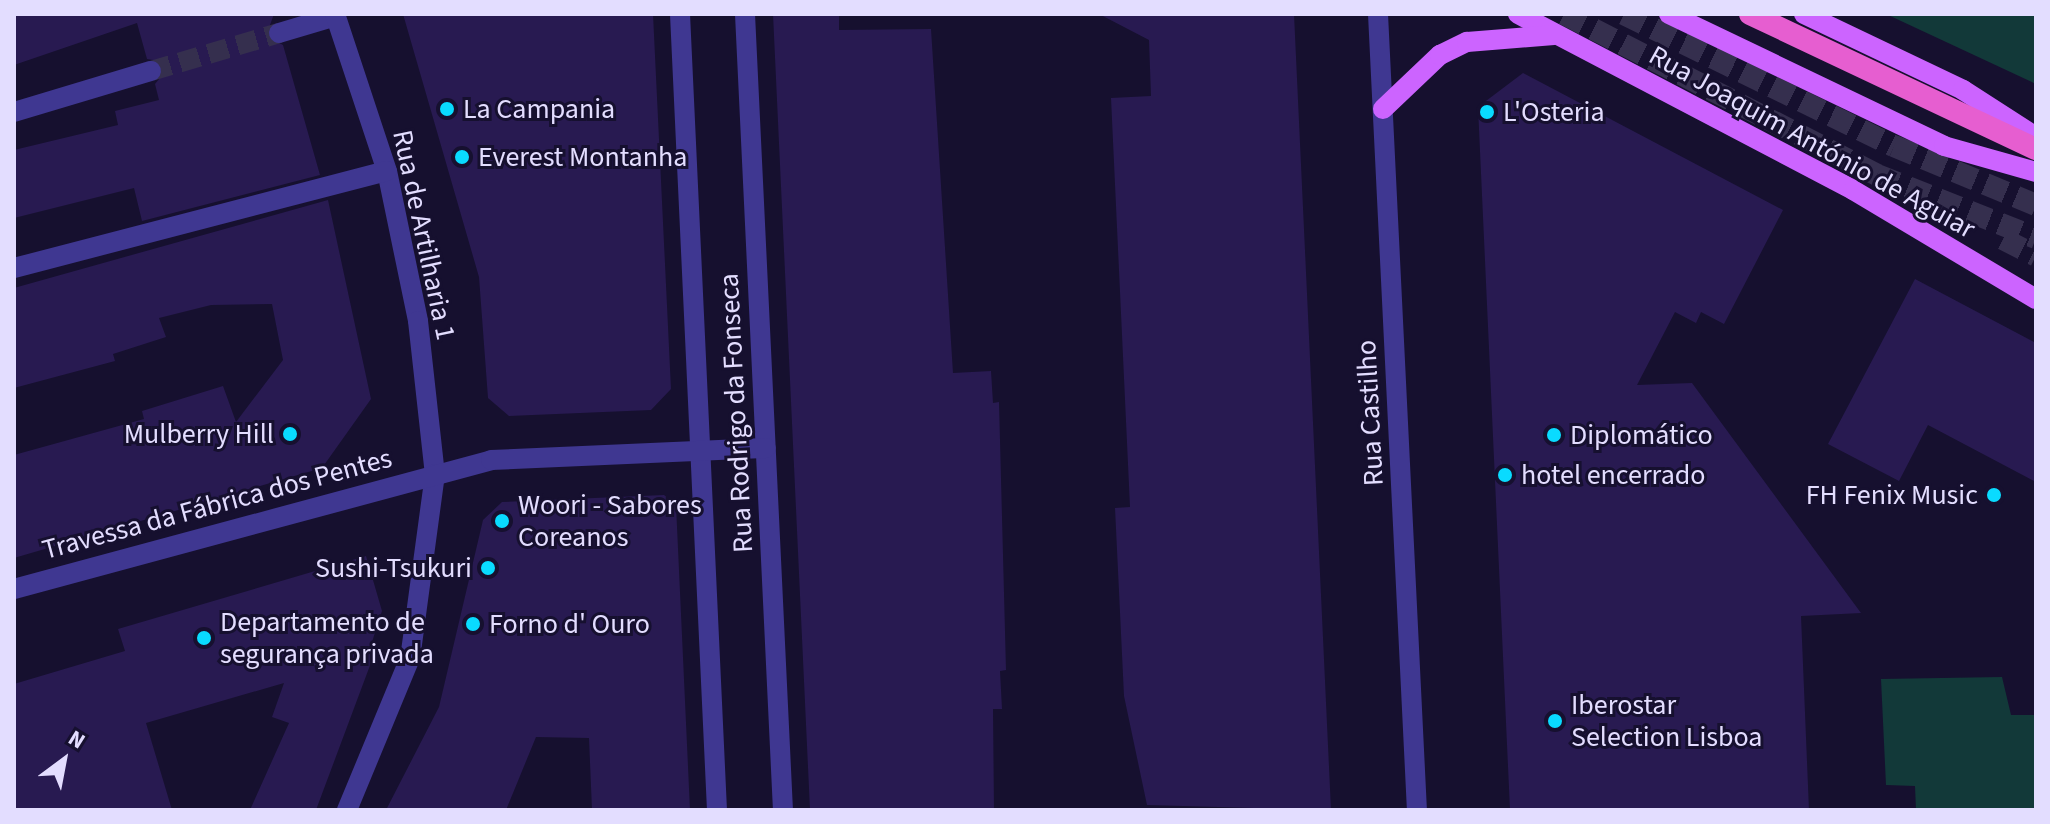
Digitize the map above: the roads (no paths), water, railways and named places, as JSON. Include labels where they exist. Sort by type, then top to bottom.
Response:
[{"type":"highway","points":[[1750,14],[2036,149]]},
{"type":"main road","name":"Rua Joaquim António de Aguiar","points":[[1518,14],[1853,190],[2036,299]]},
{"type":"main road","name":"Rua Joaquim António de Aguiar","points":[[1669,14],[1944,146],[2036,172]]},
{"type":"main road","points":[[1804,14],[1963,90],[2036,137]]},
{"type":"main road","points":[[1383,109],[1440,55],[1467,42],[1559,35]]},
{"type":"street","name":"Rua Rodrigo da Fonseca","points":[[680,14],[717,810]]},
{"type":"street","name":"Rua Rodrigo da Fonseca","points":[[745,14],[783,810]]},
{"type":"street","name":"Rua Castilho","points":[[1378,14],[1417,810]]},
{"type":"street","points":[[279,33],[335,15]]},
{"type":"street","name":"Rua de Artilharia 1","points":[[335,15],[387,171],[418,321],[435,474],[410,658],[347,810]]},
{"type":"street","points":[[14,112],[151,71]]},
{"type":"street","points":[[14,268],[387,171]]},
{"type":"street","name":"Travessa da Fábrica dos Pentes","points":[[14,589],[491,460],[766,448]]},
{"type":"tunnel","points":[[1564,14],[1877,175],[2036,238]]},
{"type":"tunnel","points":[[1624,14],[1894,146],[2036,205]]},
{"type":"tunnel","points":[[151,71],[279,33]]},
{"type":"tunnel","points":[[2003,239],[2036,256]]},
{"type":"place","name":"La Campania","points":[[447,109]]},
{"type":"place","name":"L'Osteria","points":[[1487,112]]},
{"type":"place","name":"Everest Montanha","points":[[462,157]]},
{"type":"place","name":"Mulberry Hill","points":[[290,434]]},
{"type":"place","name":"Diplomático","points":[[1554,435]]},
{"type":"place","name":"hotel encerrado","points":[[1505,475]]},
{"type":"place","name":"FH Fenix Music","points":[[1994,495]]},
{"type":"place","name":"Woori - Sabores Coreanos","points":[[502,521]]},
{"type":"place","name":"Sushi-Tsukuri","points":[[488,568]]},
{"type":"place","name":"Forno d' Ouro","points":[[473,624]]},
{"type":"place","name":"Departamento de segurança privada","points":[[204,638]]},
{"type":"place","name":"Iberostar Selection Lisboa","points":[[1555,721]]}]
